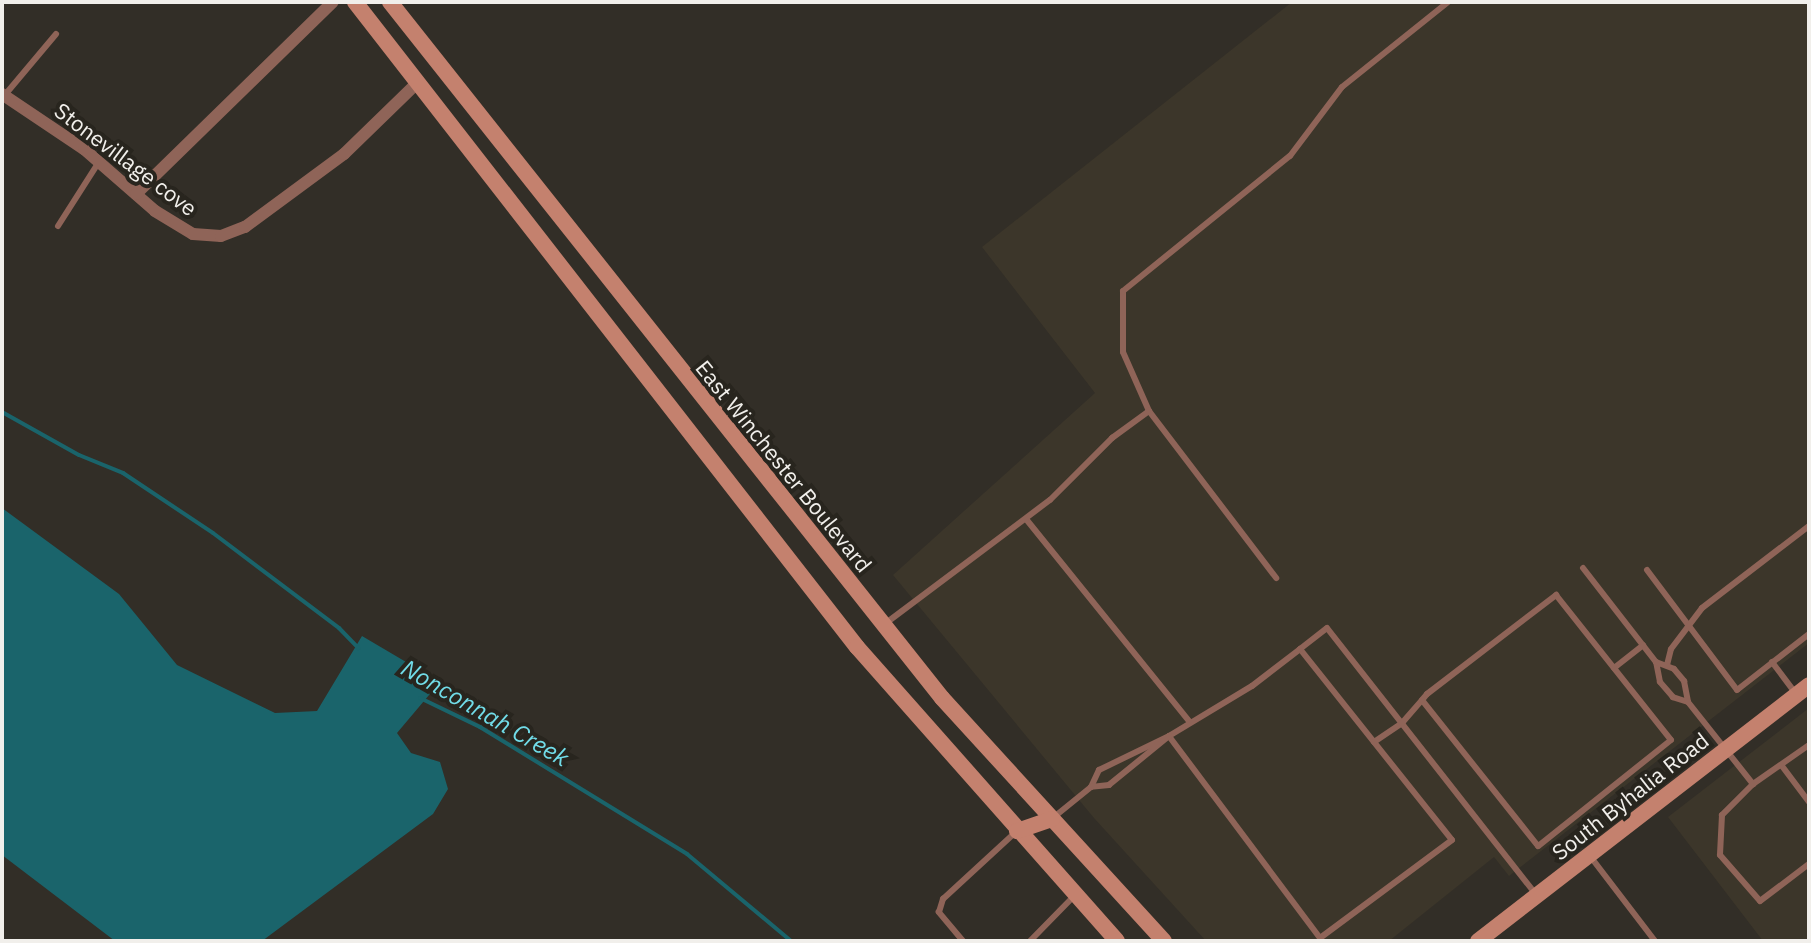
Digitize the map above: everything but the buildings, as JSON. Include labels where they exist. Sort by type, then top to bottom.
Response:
[{"type":"main road","points":[[355,2],[857,647],[1117,941]]},
{"type":"main road","name":"East Winchester Boulevard","points":[[390,2],[883,626],[1164,941]]},
{"type":"main road","name":"South Byhalia Road","points":[[1478,941],[1803,690]]},
{"type":"main road","points":[[1017,831],[1052,819]]},
{"type":"main road","points":[[1101,924],[1109,941]]},
{"type":"main road","points":[[1101,924],[1126,941]]},
{"type":"street","points":[[136,194],[333,2]]},
{"type":"street","name":"Stonevillage cove","points":[[3,95],[99,162],[136,194],[193,234],[221,236],[245,227],[344,154],[418,82]]},
{"type":"lane","points":[[1276,578],[1149,411],[1123,352],[1123,291],[1290,156],[1342,87],[1448,2]]},
{"type":"lane","points":[[3,95],[56,34]]},
{"type":"lane","points":[[58,226],[99,162]]},
{"type":"lane","points":[[883,626],[1026,519],[1149,411]]},
{"type":"lane","points":[[1026,519],[1190,722]]},
{"type":"lane","points":[[1667,665],[1702,608],[1809,526]]},
{"type":"lane","points":[[1583,568],[1656,662],[1660,682],[1673,697],[1688,702]]},
{"type":"lane","points":[[1647,570],[1737,690],[1809,634]]},
{"type":"lane","points":[[1374,742],[1402,723],[1422,700],[1556,595],[1671,740],[1538,846],[1422,700]]},
{"type":"lane","points":[[1091,787],[1109,785],[1169,736],[1327,628],[1537,896]]},
{"type":"lane","points":[[1614,668],[1643,645]]},
{"type":"lane","points":[[1169,736],[1320,938],[1452,840],[1300,649]]},
{"type":"lane","points":[[1656,662],[1667,665],[1684,681],[1688,702],[1753,784]]},
{"type":"lane","points":[[1772,662],[1803,690]]},
{"type":"lane","points":[[1052,819],[1091,787],[1099,770],[1169,736]]},
{"type":"lane","points":[[1809,745],[1753,784],[1722,815],[1720,855],[1760,901],[1809,864]]},
{"type":"lane","points":[[1782,766],[1809,802]]},
{"type":"lane","points":[[963,941],[939,912],[943,899],[1017,831]]},
{"type":"lane","points":[[1590,856],[1655,941]]},
{"type":"lane","points":[[1030,941],[1075,895]]},
{"type":"shaded area","points":[[1292,2],[1809,2],[1809,643],[1509,876],[1494,857],[1389,941],[1206,941],[1094,818],[893,575],[1095,393],[982,247]]},
{"type":"shaded area","points":[[1809,708],[1809,941],[1763,941],[1668,817]]},
{"type":"water","points":[[2,508],[119,594],[177,665],[275,713],[317,711],[362,636],[440,682],[397,733],[411,753],[440,762],[448,789],[433,814],[262,941],[115,941],[2,855]]},
{"type":"waterway","name":"Nonconnah Creek","points":[[2,412],[79,455],[123,473],[213,533],[339,628],[358,648]]},
{"type":"waterway","name":"Nonconnah Creek","points":[[420,698],[480,727],[687,854],[791,941]]}]
